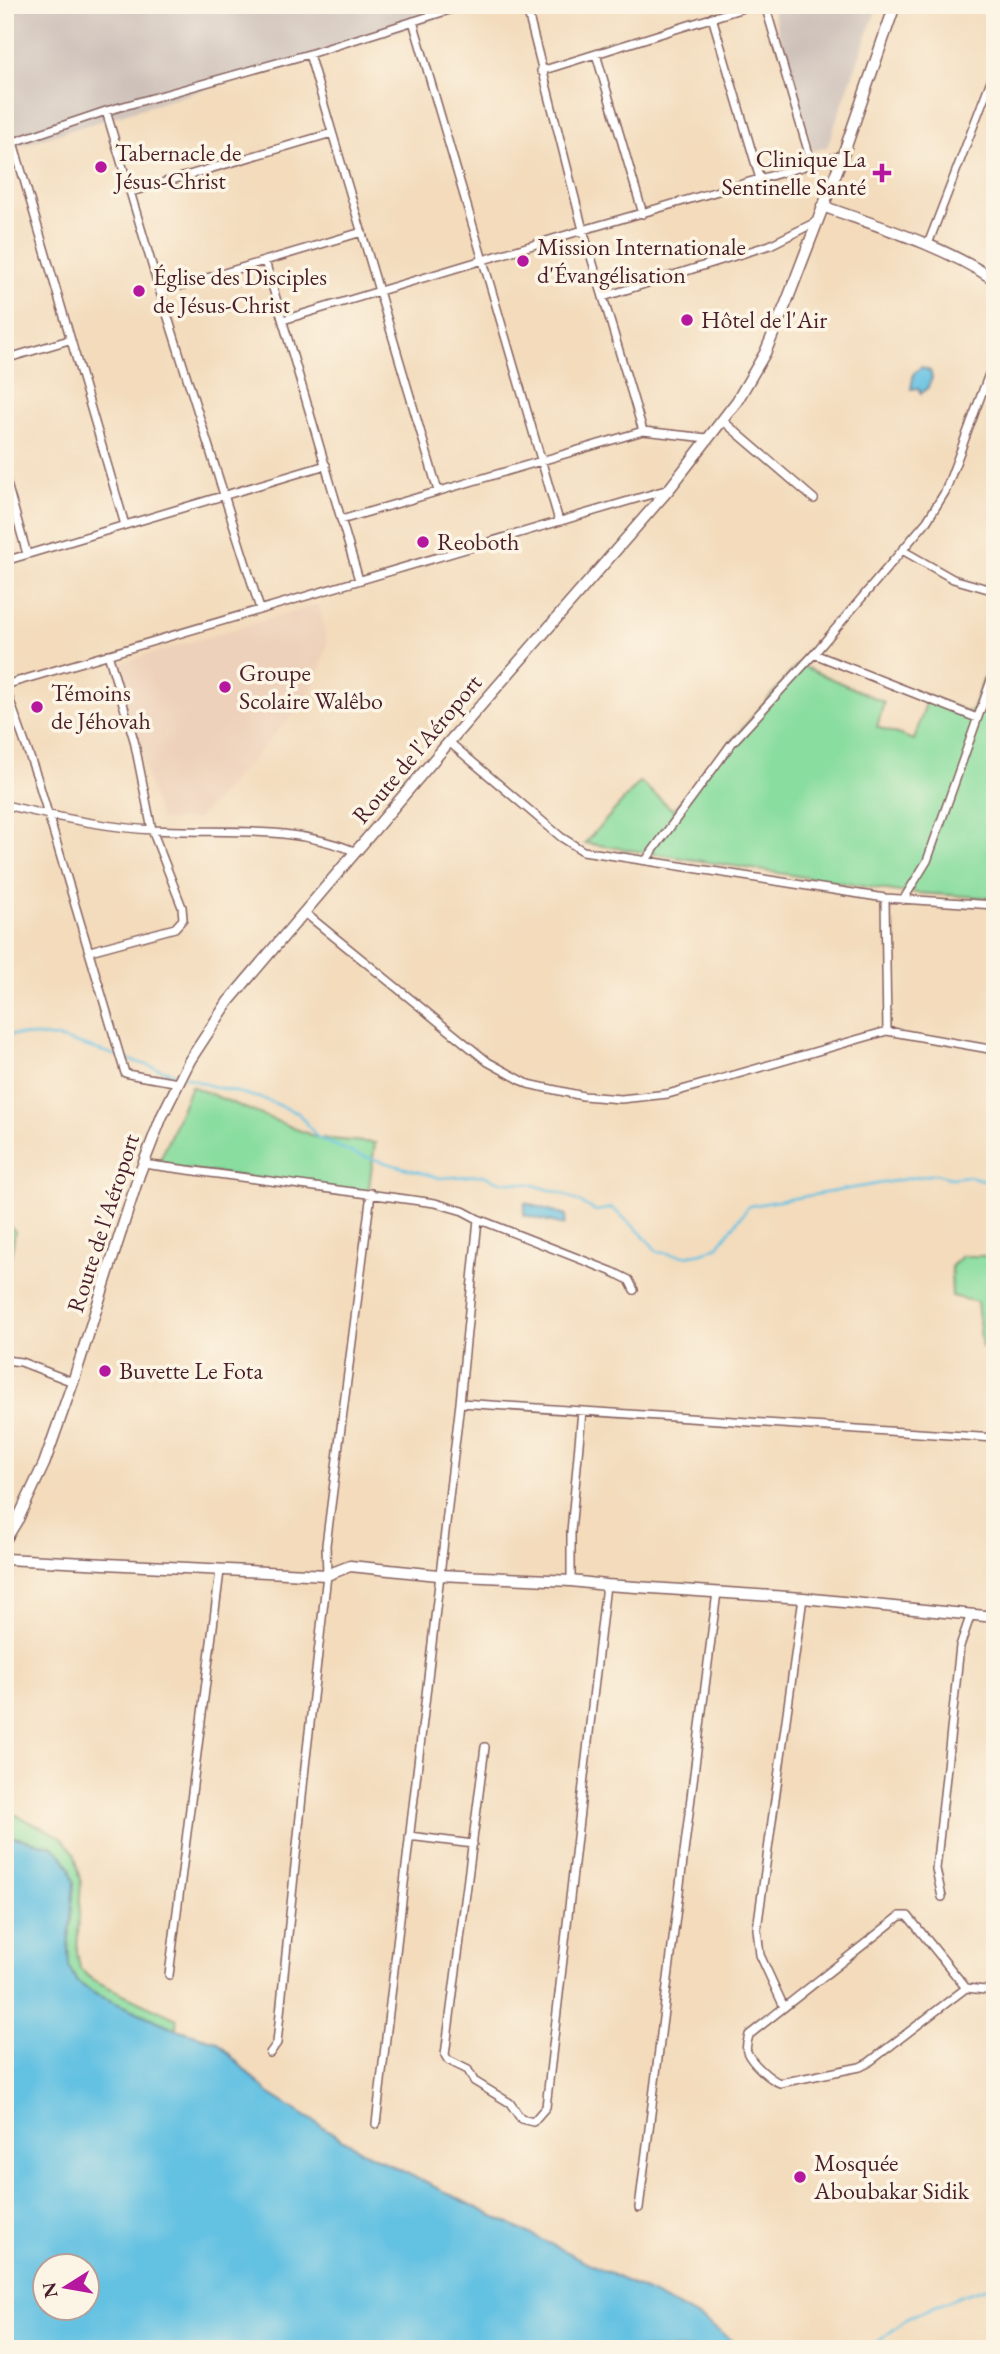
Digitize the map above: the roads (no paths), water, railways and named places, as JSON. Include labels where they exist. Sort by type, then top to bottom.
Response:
[{"type":"main road","name":"Route de l'Aéroport","points":[[5,1540],[19,1518],[44,1464],[144,1164],[162,1116],[191,1060],[229,1002],[449,742],[670,488],[737,401],[765,353],[843,155],[895,5]]},
{"type":"main road","points":[[822,206],[928,244],[995,280]]},
{"type":"main road","points":[[5,1559],[327,1575],[349,1566],[438,1575],[571,1581],[606,1586],[803,1598],[995,1617]]},
{"type":"street","points":[[125,525],[9,144],[107,111],[309,54],[465,5]]},
{"type":"street","points":[[526,5],[583,230],[643,431]]},
{"type":"street","points":[[541,71],[753,5]]},
{"type":"street","points":[[765,5],[812,164]]},
{"type":"street","points":[[712,17],[760,180]]},
{"type":"street","points":[[413,21],[559,521]]},
{"type":"street","points":[[309,54],[438,491]]},
{"type":"street","points":[[596,54],[643,214]]},
{"type":"street","points":[[928,244],[995,70]]},
{"type":"street","points":[[107,111],[160,292],[260,610]]},
{"type":"street","points":[[131,192],[332,133]]},
{"type":"street","points":[[282,320],[843,155]]},
{"type":"street","points":[[603,296],[770,245],[816,222]]},
{"type":"street","points":[[160,292],[362,232]]},
{"type":"street","points":[[265,261],[359,580]]},
{"type":"street","points":[[5,359],[69,340]]},
{"type":"street","points":[[646,860],[732,743],[814,654],[926,521],[945,492],[995,358]]},
{"type":"street","points":[[722,420],[814,499]]},
{"type":"street","points":[[341,520],[643,431],[707,438]]},
{"type":"street","points":[[5,561],[326,465]]},
{"type":"street","points":[[5,477],[27,554]]},
{"type":"street","points":[[178,1083],[125,1073],[37,777],[5,686],[670,488]]},
{"type":"street","points":[[902,550],[953,579],[995,591]]},
{"type":"street","points":[[90,951],[175,928],[183,919],[182,907],[152,830],[134,740],[108,654]]},
{"type":"street","points":[[814,654],[977,718]]},
{"type":"street","points":[[903,900],[927,861],[995,669]]},
{"type":"street","points":[[449,742],[561,836],[583,851],[885,898],[995,905]]},
{"type":"street","points":[[5,805],[48,815],[152,830],[272,831],[333,842],[357,852]]},
{"type":"street","points":[[885,898],[887,1031]]},
{"type":"street","points":[[305,913],[488,1062],[528,1084],[583,1096],[621,1099],[668,1094],[887,1031],[995,1049]]},
{"type":"street","points":[[144,1164],[435,1203],[463,1211],[613,1272],[629,1280],[634,1290]]},
{"type":"street","points":[[270,2053],[277,2043],[327,1575],[326,1545],[371,1193]]},
{"type":"street","points":[[376,2124],[460,1403],[478,1219]]},
{"type":"street","points":[[5,1360],[21,1362],[73,1382]]},
{"type":"street","points":[[460,1403],[995,1438]]},
{"type":"street","points":[[571,1581],[571,1532],[582,1411]]},
{"type":"street","points":[[169,1975],[220,1570]]},
{"type":"street","points":[[485,1747],[445,2055],[448,2060],[468,2070],[474,2081],[510,2103],[521,2119],[533,2122],[545,2107],[547,2094],[606,1586]]},
{"type":"street","points":[[639,2208],[717,1592]]},
{"type":"street","points":[[784,2007],[760,1955],[757,1928],[803,1598]]},
{"type":"street","points":[[942,1898],[936,1870],[960,1646],[971,1614]]},
{"type":"street","points":[[409,1836],[473,1844]]},
{"type":"street","points":[[966,1988],[908,1916],[904,1915],[749,2035],[746,2045],[748,2054],[773,2080],[780,2083],[860,2067],[966,1988],[995,1991]]},
{"type":"water","points":[[921,367],[930,371],[932,378],[927,389],[921,393],[918,388],[911,389],[914,373]]},
{"type":"water","points":[[525,1203],[566,1215],[564,1225],[524,1215]]},
{"type":"water","points":[[5,1835],[51,1846],[62,1855],[70,1868],[74,1882],[68,1949],[69,1966],[76,1981],[95,1994],[176,2029],[216,2041],[268,2093],[362,2151],[702,2319],[744,2349],[5,2349]]},
{"type":"waterway","points":[[5,1034],[66,1040],[179,1075]]},
{"type":"waterway","points":[[185,1077],[264,1099],[298,1113],[318,1138],[355,1154],[440,1178],[483,1175],[497,1181],[530,1184],[564,1194],[596,1211],[612,1208],[658,1252],[685,1256],[718,1246],[749,1206],[935,1174],[951,1178],[969,1176],[995,1180]]},
{"type":"waterway","points":[[869,2349],[911,2316],[995,2285]]},
{"type":"place","name":"Tabernacle de Jésus-Christ","points":[[101,167]]},
{"type":"place","name":"Clinique La Sentinelle Santé","points":[[882,173]]},
{"type":"place","name":"Mission Internationale d'Évangélisation","points":[[523,261]]},
{"type":"place","name":"Église des Disciples de Jésus-Christ","points":[[139,291]]},
{"type":"place","name":"Hôtel de l'Air","points":[[687,320]]},
{"type":"place","name":"Reoboth","points":[[423,542]]},
{"type":"place","name":"Groupe Scolaire Walêbo","points":[[225,687]]},
{"type":"place","name":"Témoins de Jéhovah","points":[[37,707]]},
{"type":"place","name":"Buvette Le Fota","points":[[105,1371]]},
{"type":"place","name":"Mosquée Aboubakar Sidik","points":[[800,2177]]}]
